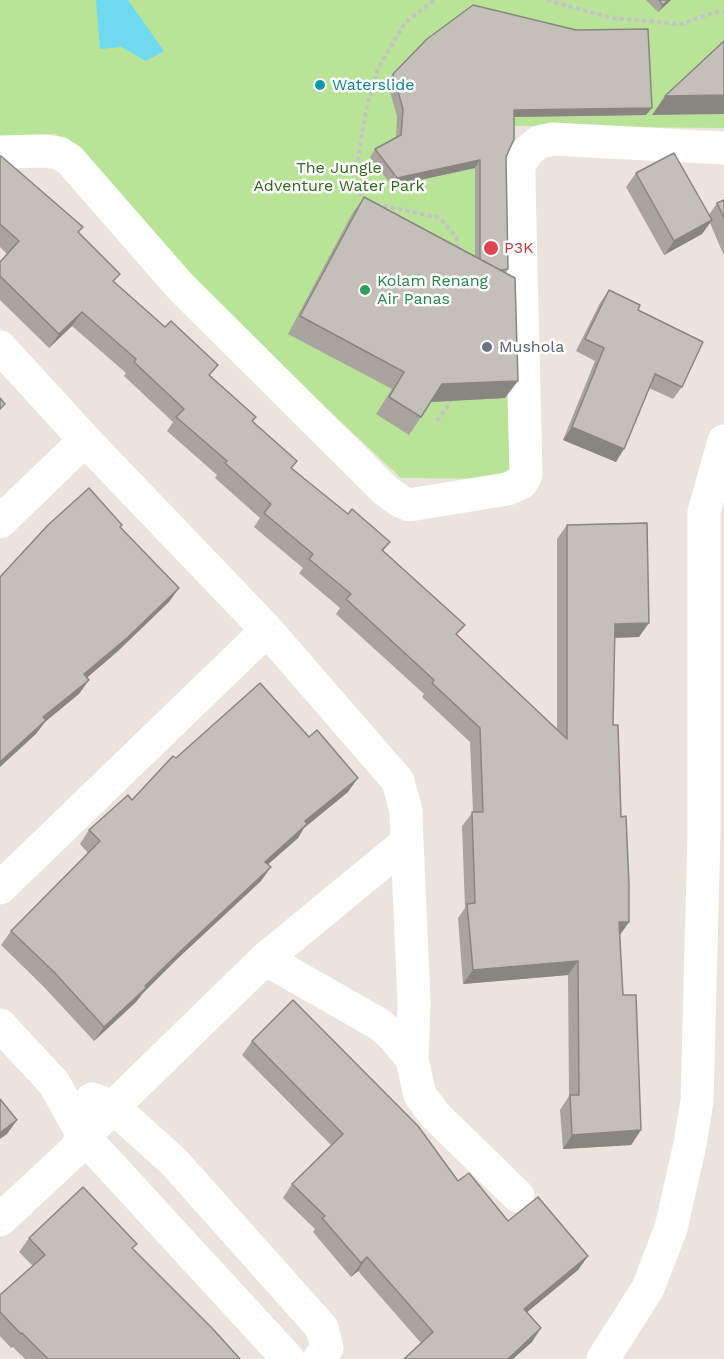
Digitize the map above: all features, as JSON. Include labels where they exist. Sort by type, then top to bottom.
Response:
[{"type":"street","points":[[0,152],[45,151],[59,153],[70,160],[180,286],[385,490],[409,506],[507,489],[521,483],[526,475],[519,165],[528,150],[538,142],[553,139],[724,148]]},
{"type":"street","points":[[0,347],[267,630],[398,781],[406,811],[414,1002],[412,1059],[420,1095],[435,1115],[518,1196]]},
{"type":"street","points":[[0,522],[86,440]]},
{"type":"street","points":[[603,1359],[648,1288],[671,1228],[697,1101],[714,509],[724,441]]},
{"type":"street","points":[[0,888],[267,630]]},
{"type":"street","points":[[0,1220],[74,1151],[112,1107],[265,959],[407,842]]},
{"type":"street","points":[[265,959],[379,1024],[392,1035],[412,1059]]},
{"type":"street","points":[[0,1025],[54,1083],[84,1137],[288,1359]]},
{"type":"street","points":[[54,1083],[112,1107],[174,1162],[322,1328],[327,1348],[319,1359]]},
{"type":"path","points":[[434,0],[405,23],[378,68],[366,110],[354,184],[365,202],[440,218],[456,237],[458,256]]},
{"type":"path","points":[[547,0],[612,18],[681,24],[716,12],[724,12]]},
{"type":"path","points":[[568,5],[573,0]]},
{"type":"path","points":[[437,421],[450,403],[453,392]]},
{"type":"green space","name":"The Jungle Adventure Water Park","points":[[0,0],[724,0],[724,128],[515,126],[512,479],[401,478],[231,319],[56,134],[0,136]]},
{"type":"water","points":[[96,0],[128,0],[164,51],[146,61],[121,47],[100,49]]},
{"type":"building","points":[[473,5],[576,30],[648,29],[652,108],[514,110],[514,139],[506,157],[508,269],[500,270],[480,259],[480,160],[397,178],[375,149],[401,135],[403,109],[393,74],[427,39]]},
{"type":"building","points":[[724,41],[724,95],[665,96]]},
{"type":"building","points":[[674,153],[712,220],[674,241],[636,173]]},
{"type":"building","points":[[0,156],[83,227],[78,232],[120,274],[113,281],[165,327],[171,321],[218,365],[209,375],[256,417],[252,421],[297,461],[291,468],[348,514],[352,509],[390,542],[382,550],[465,625],[456,634],[567,739],[567,525],[647,523],[649,623],[615,624],[613,725],[618,725],[621,817],[626,816],[629,885],[629,922],[619,922],[623,995],[636,995],[641,1130],[572,1135],[570,1095],[579,1095],[578,961],[473,970],[467,904],[475,903],[472,812],[483,812],[480,728],[432,683],[434,680],[346,599],[351,594],[309,559],[313,554],[264,513],[271,504],[225,463],[227,461],[176,417],[184,409],[134,362],[136,359],[82,312],[59,334],[0,276],[0,262],[19,241],[0,224]]},
{"type":"building","points":[[364,197],[515,278],[518,381],[442,384],[421,417],[389,397],[404,372],[300,316]]},
{"type":"building","points":[[724,200],[724,218],[717,203]]},
{"type":"building","points":[[609,290],[640,305],[638,310],[703,342],[682,387],[655,374],[624,449],[572,427],[604,348],[585,339]]},
{"type":"building","points":[[0,398],[5,404],[0,409]]},
{"type":"building","points":[[89,488],[122,525],[120,527],[179,588],[127,638],[84,674],[89,680],[43,717],[46,720],[0,762],[0,577],[48,525]]},
{"type":"building","points":[[260,683],[309,737],[317,730],[358,778],[305,821],[307,824],[265,862],[271,867],[104,1027],[54,972],[11,931],[100,841],[89,830],[128,795],[132,800],[173,756],[176,758]]},
{"type":"building","points":[[293,1000],[418,1126],[458,1181],[469,1173],[508,1221],[538,1197],[588,1256],[524,1309],[541,1328],[508,1359],[404,1359],[433,1332],[367,1257],[361,1263],[322,1218],[325,1216],[292,1184],[343,1134],[252,1041]]},
{"type":"building","points":[[0,1099],[17,1120],[0,1133]]},
{"type":"building","points":[[83,1187],[137,1244],[132,1248],[240,1359],[48,1359],[0,1312],[0,1295],[45,1255],[29,1238]]},
{"type":"place","name":"Waterslide","points":[[320,85]]},
{"type":"place","name":"P3K","points":[[491,248]]},
{"type":"place","name":"Kolam Renang Air Panas","points":[[365,290]]},
{"type":"place","name":"Mushola","points":[[487,347]]}]
